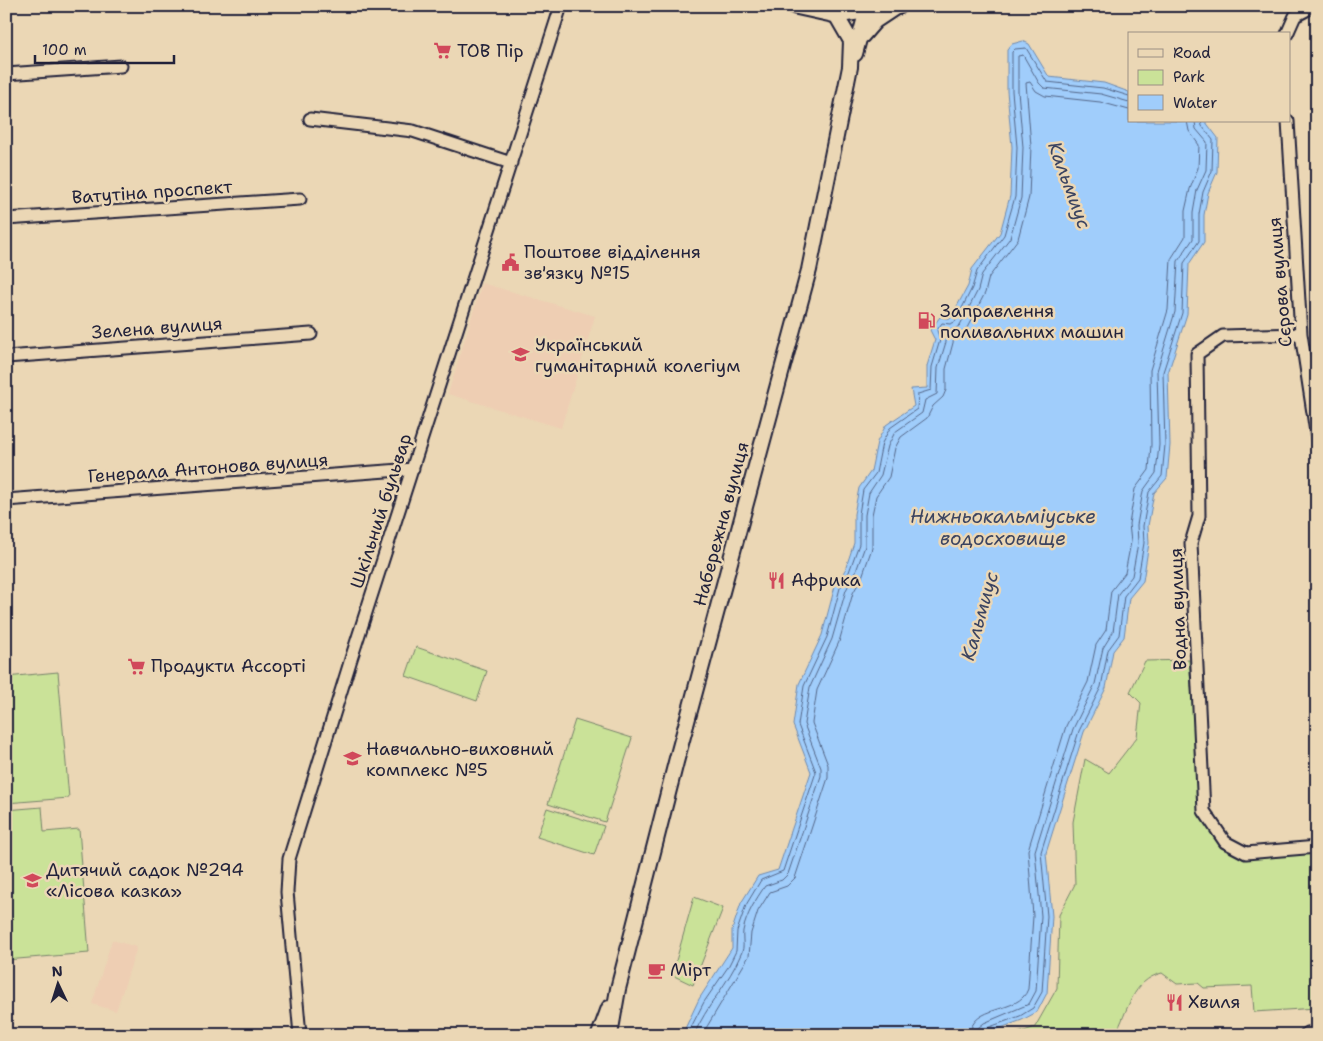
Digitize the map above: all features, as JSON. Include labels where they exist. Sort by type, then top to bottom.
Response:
[{"type":"main road","points":[[806,7],[836,15],[868,9],[898,7]]},
{"type":"main road","points":[[1308,1035],[1317,1034]]},
{"type":"street","name":"Шкільний бульвар","points":[[300,1035],[287,892],[289,858],[561,6]]},
{"type":"street","points":[[1289,32],[1296,16],[1314,6]]},
{"type":"street","points":[[859,39],[875,22],[898,7]]},
{"type":"street","points":[[850,67],[868,9]]},
{"type":"street","points":[[836,15],[851,41],[850,67]]},
{"type":"street","points":[[6,74],[121,66]]},
{"type":"street","name":"Набережна вулиця","points":[[610,1035],[618,989],[685,729],[809,270],[850,67]]},
{"type":"street","points":[[310,119],[413,130],[511,163]]},
{"type":"street","name":"Сєрова вулиця","points":[[1288,122],[1301,334],[1317,440]]},
{"type":"street","name":"Ватутіна проспект","points":[[6,219],[300,199]]},
{"type":"street","name":"Зелена вулиця","points":[[6,357],[311,334]]},
{"type":"street","name":"Водна вулиця","points":[[1301,334],[1223,336],[1197,354],[1199,516],[1191,544],[1204,811],[1225,842],[1246,853],[1317,847]]},
{"type":"street","name":"Генерала Антонова вулиця","points":[[6,500],[413,469]]},
{"type":"street","name":"Набережна вулиця","points":[[599,1035],[618,989]]},
{"type":"shaded area","name":"Український гуманітарний колегіум","points":[[482,283],[595,316],[561,428],[448,394]]},
{"type":"shaded area","points":[[112,940],[137,947],[116,1011],[92,1004]]},
{"type":"green space","points":[[416,647],[487,671],[477,701],[406,676]]},
{"type":"green space","points":[[1189,660],[1201,814],[1244,856],[1317,850],[1317,1008],[1254,1012],[1252,986],[1204,988],[1198,983],[1177,984],[1162,973],[1144,982],[1137,989],[1115,1035],[1013,1035],[1035,1027],[1057,988],[1059,915],[1075,884],[1073,822],[1085,759],[1109,773],[1137,737],[1141,703],[1130,692],[1145,661]]},
{"type":"green space","points":[[58,672],[69,798],[6,803],[6,677]]},
{"type":"green space","points":[[575,720],[632,738],[605,822],[548,804]]},
{"type":"green space","points":[[42,807],[44,832],[79,829],[89,953],[6,960],[6,810]]},
{"type":"green space","points":[[547,808],[604,826],[594,855],[537,837]]},
{"type":"green space","points":[[694,897],[723,908],[693,985],[672,975]]},
{"type":"water","name":"Нижньокальміуське водосховище","points":[[1023,41],[1029,44],[1049,77],[1104,83],[1128,92],[1128,122],[1206,122],[1218,138],[1217,172],[1208,193],[1204,215],[1204,242],[1189,264],[1187,314],[1168,373],[1170,445],[1167,478],[1154,493],[1148,526],[1149,543],[1143,581],[1129,598],[1124,637],[1113,651],[1106,688],[1084,732],[1046,853],[1052,916],[1047,993],[1037,1012],[1022,1020],[982,1035],[682,1035],[699,999],[732,948],[732,930],[741,903],[758,876],[778,870],[811,772],[793,725],[799,684],[822,635],[835,586],[845,570],[854,543],[854,514],[859,488],[871,471],[877,442],[886,425],[914,406],[911,389],[927,388],[927,366],[935,340],[930,330],[940,317],[950,319],[968,286],[972,269],[1000,233],[1010,196],[1012,147],[1007,91],[1007,50],[1012,44]]},
{"type":"place","name":"ТОВ Пір","points":[[443,51]]},
{"type":"place","name":"Поштове відділення зв'язку №15","points":[[510,262]]},
{"type":"place","name":"Заправлення поливальних машин","points":[[926,321]]},
{"type":"place","name":"Український гуманітарний колегіум","points":[[521,355]]},
{"type":"place","name":"Африка","points":[[777,580]]},
{"type":"place","name":"Продукти Ассорті","points":[[137,666]]},
{"type":"place","name":"Навчально-виховний комплекс №5","points":[[352,759]]},
{"type":"place","name":"Дитячий садок №294 «Лісова казка»","points":[[32,880]]},
{"type":"place","name":"Мірт","points":[[656,970]]},
{"type":"place","name":"Хвиля","points":[[1174,1002]]},
{"type":"water label","name":"Кальмиус","points":[[1070,185]]},
{"type":"water label","name":"Кальмиус","points":[[979,616]]}]
